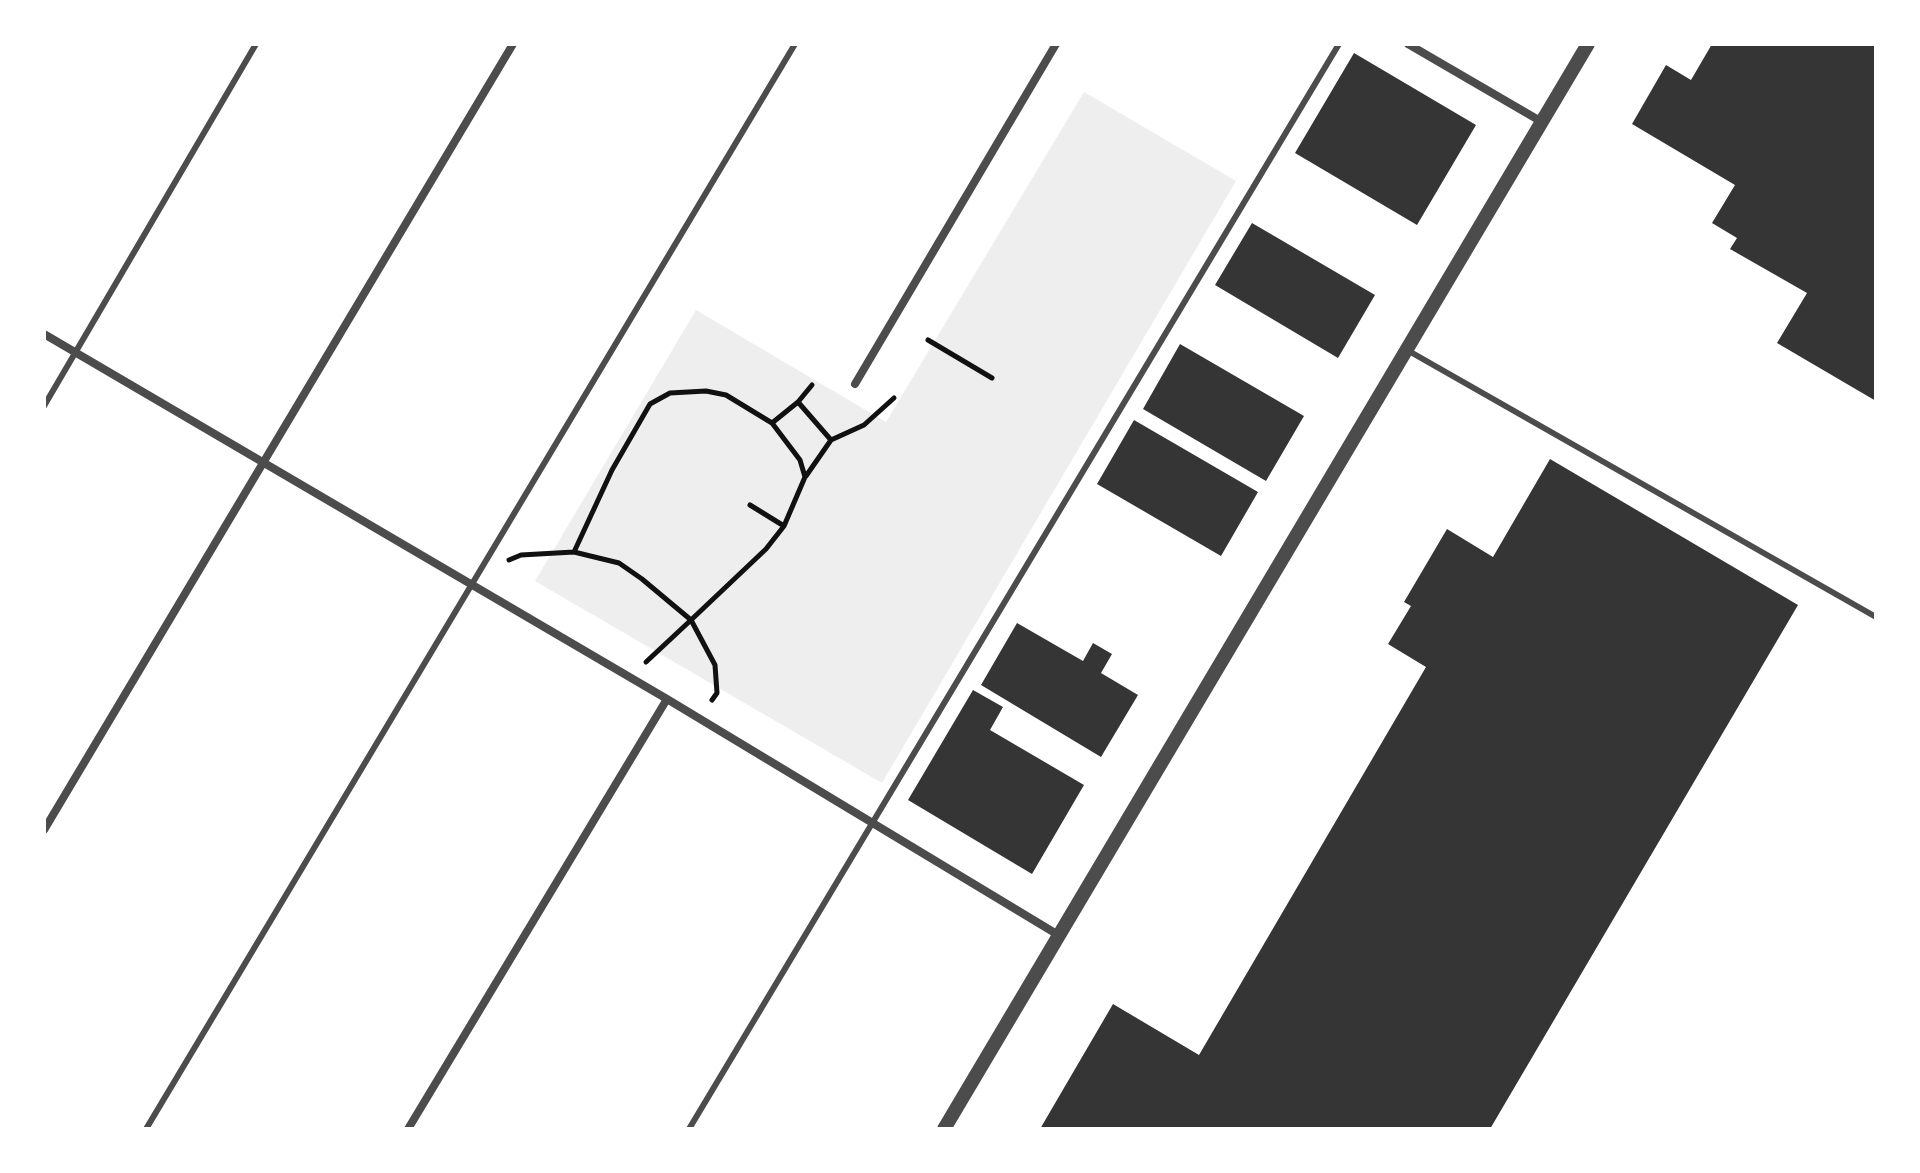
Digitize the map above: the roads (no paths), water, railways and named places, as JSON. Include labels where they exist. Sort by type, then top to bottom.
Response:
[{"type":"street","points":[[44,830],[513,44]]},
{"type":"street","points":[[855,384],[1056,44]]},
{"type":"street","points":[[1408,44],[1542,122]]},
{"type":"street","points":[[944,1129],[1588,44]]},
{"type":"street","points":[[44,334],[469,586],[667,699],[1060,936]]},
{"type":"street","points":[[408,1129],[667,699]]},
{"type":"lane","points":[[44,406],[256,44]]},
{"type":"lane","points":[[146,1129],[795,44]]},
{"type":"lane","points":[[689,1129],[1339,44]]},
{"type":"lane","points":[[1407,350],[1876,617]]}]
